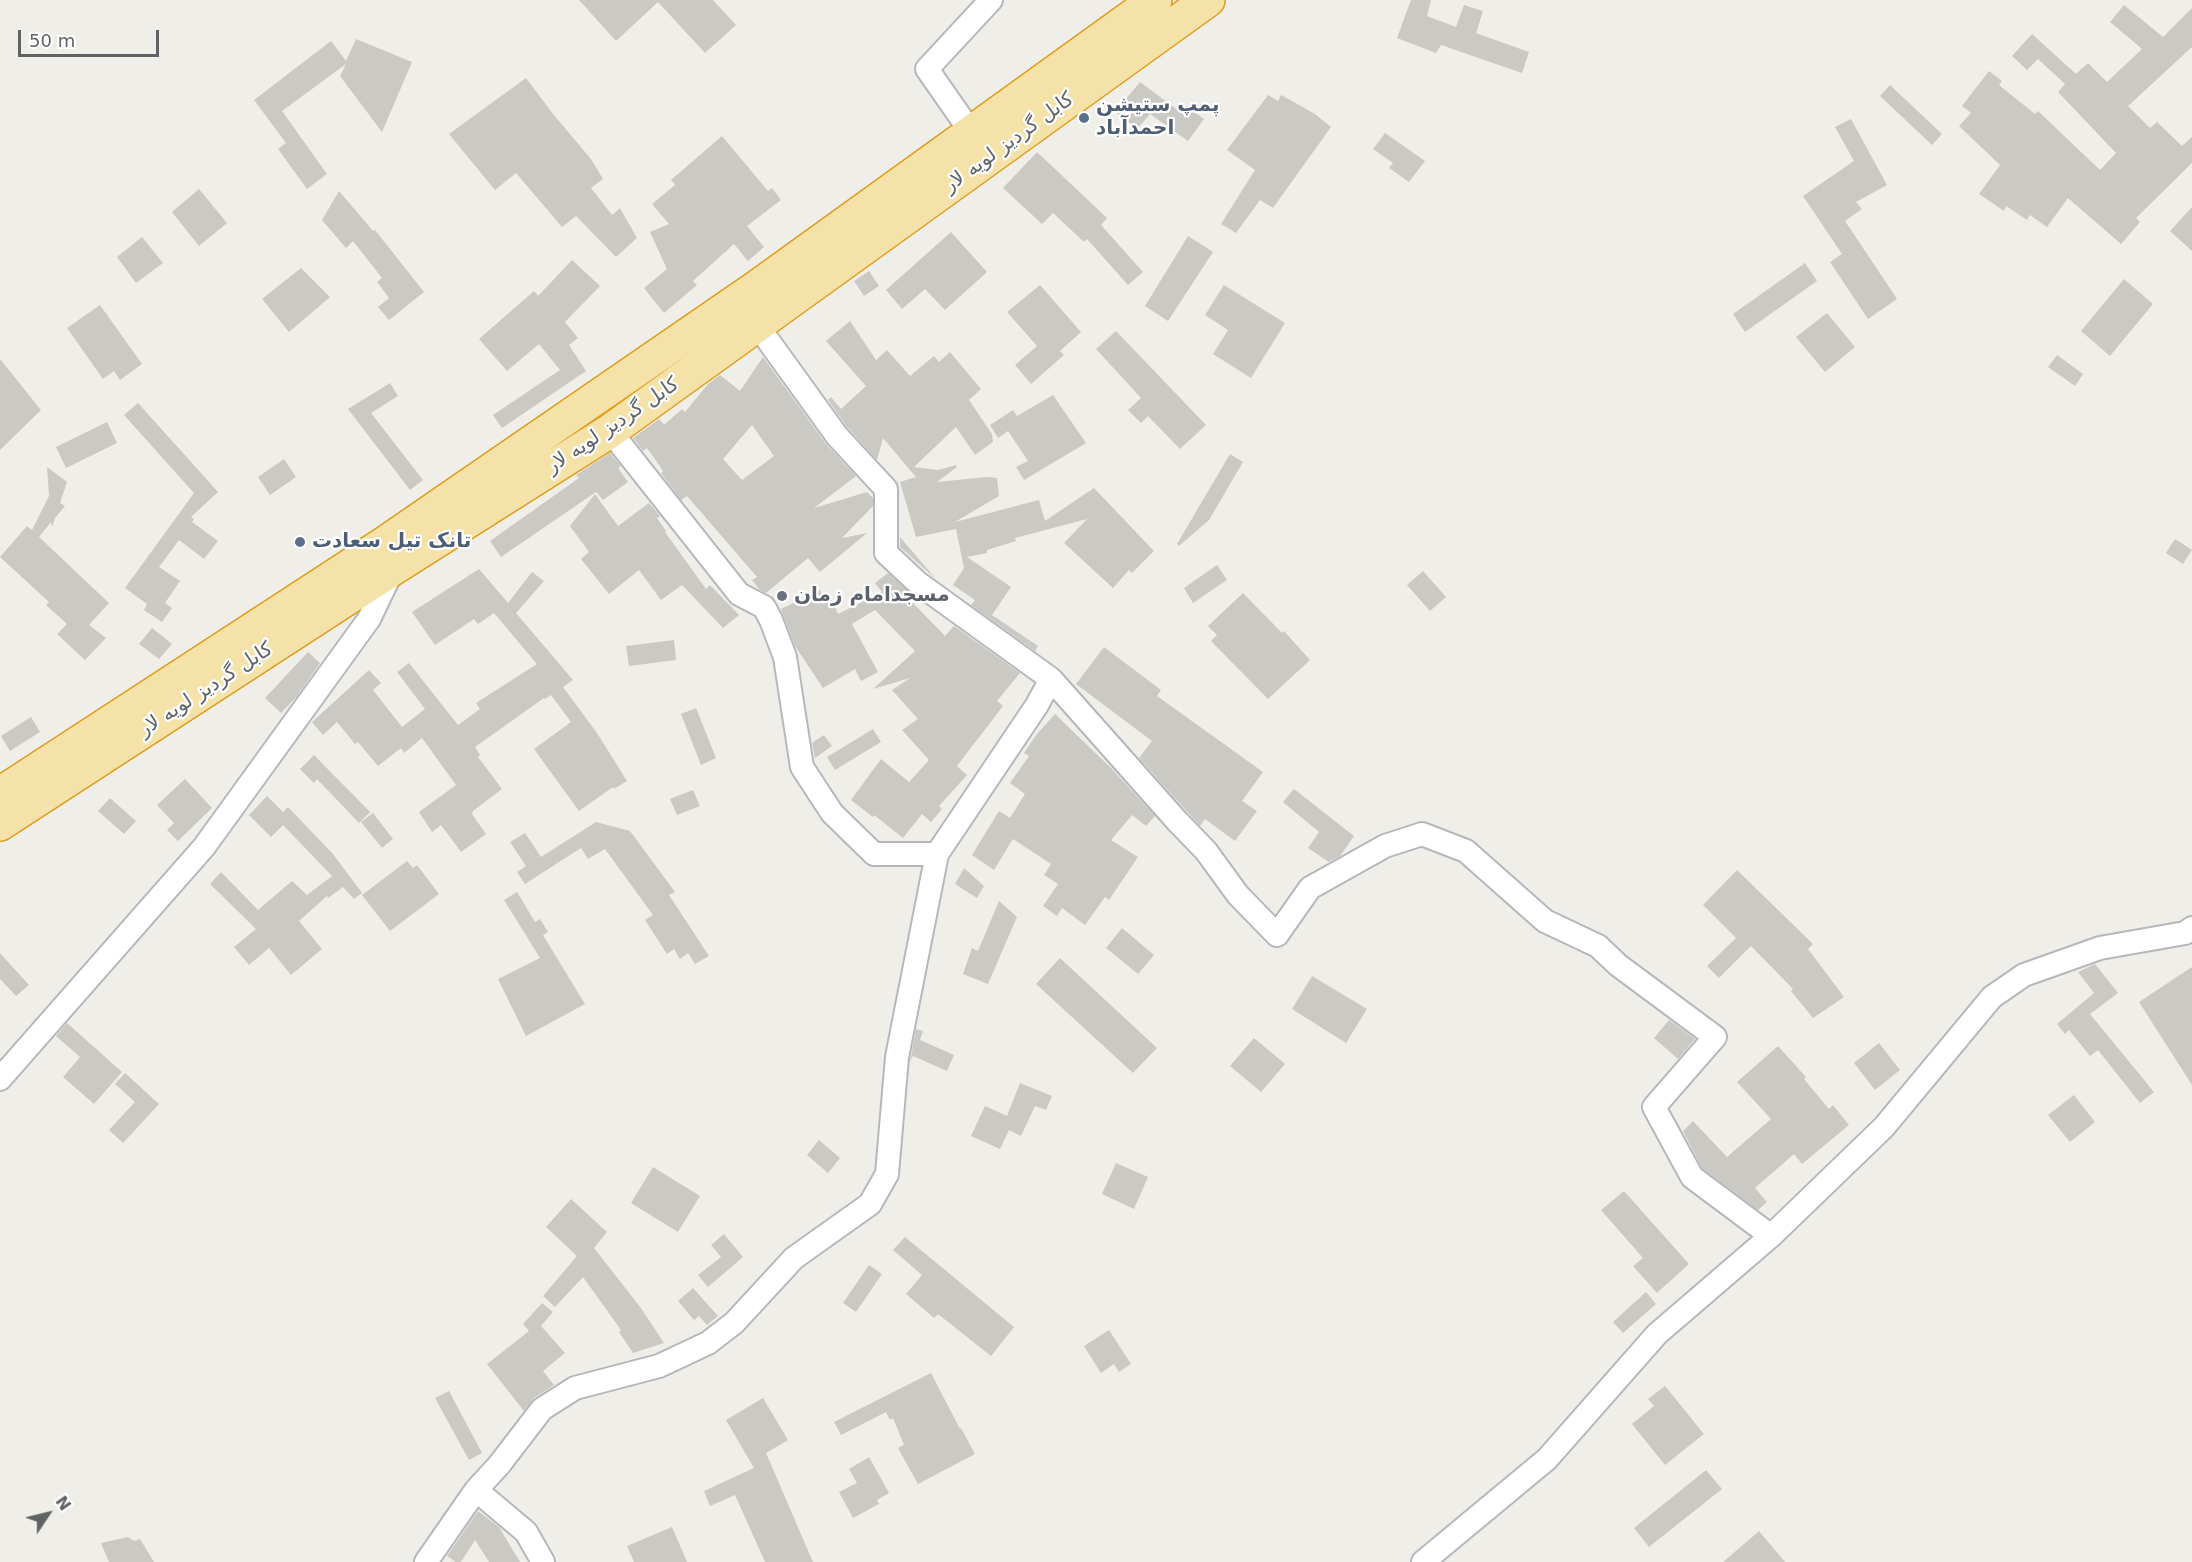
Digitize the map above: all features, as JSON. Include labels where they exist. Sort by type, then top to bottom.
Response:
[{"type":"highway","name":"کابل گردیز لویه لار","points":[[0,794],[385,543],[757,287],[1155,0]]},
{"type":"highway","name":"کابل گردیز لویه لار","points":[[0,824],[394,568],[610,431],[1208,0]]},
{"type":"street","points":[[972,132],[927,69],[991,0]]},
{"type":"street","points":[[757,325],[837,436],[886,489],[886,553],[918,583],[1050,679],[1206,851],[1238,895],[1276,934],[1310,888],[1384,846],[1422,834],[1466,851],[1545,921],[1598,946],[1618,965],[1715,1037],[1654,1107],[1692,1177],[1771,1236]]},
{"type":"street","points":[[610,431],[739,594],[764,607],[785,657],[802,766],[832,813],[874,854],[937,855]]},
{"type":"street","points":[[0,1079],[204,847],[369,620],[394,568]]},
{"type":"street","points":[[426,1562],[476,1490],[499,1465],[542,1409],[575,1388],[659,1366],[708,1343],[734,1323],[794,1258],[870,1203],[887,1174],[897,1057],[937,855],[1037,705],[1050,679]]},
{"type":"street","points":[[1423,1562],[1547,1459],[1657,1334],[1771,1236],[1884,1127],[1992,997],[2024,975],[2100,948],[2185,933],[2192,928]]},
{"type":"street","points":[[476,1490],[526,1532],[543,1562]]},
{"type":"building","points":[[579,0],[713,0],[736,25],[705,53],[658,2],[616,41]]},
{"type":"building","points":[[1411,0],[1431,0],[1427,16],[1456,27],[1464,5],[1483,11],[1476,33],[1529,52],[1522,73],[1441,45],[1436,53],[1397,38]]},
{"type":"building","points":[[2124,5],[2163,37],[2192,8],[2192,47],[2128,106],[2150,128],[2157,122],[2182,146],[2192,137],[2192,163],[2136,218],[2140,222],[2121,244],[2068,198],[2047,227],[2030,215],[2027,220],[2006,206],[2004,211],[1979,194],[2000,165],[1959,126],[1971,113],[1962,106],[1989,71],[2002,81],[1999,85],[2035,114],[2038,111],[2100,170],[2116,153],[2058,92],[2065,84],[2038,59],[2027,70],[2012,56],[2032,34],[2076,74],[2088,63],[2107,82],[2142,49],[2110,22]]},
{"type":"building","points":[[356,39],[412,62],[382,132],[340,76],[346,64],[282,111],[327,174],[307,189],[278,149],[286,143],[254,100],[331,41],[346,61]]},
{"type":"building","points":[[526,78],[591,159],[603,179],[591,188],[612,215],[620,208],[637,238],[616,257],[576,216],[562,227],[516,173],[495,190],[449,134]]},
{"type":"building","points":[[1140,82],[1183,114],[1188,107],[1204,119],[1188,141],[1150,114],[1137,129],[1115,112]]},
{"type":"building","points":[[1890,85],[1942,134],[1932,145],[1880,96]]},
{"type":"building","points":[[1268,95],[1278,101],[1281,95],[1315,114],[1331,127],[1273,208],[1260,200],[1236,233],[1221,224],[1255,170],[1227,150]]},
{"type":"building","points":[[1851,119],[1887,185],[1856,202],[1862,209],[1845,221],[1897,299],[1868,319],[1830,262],[1842,254],[1803,196],[1854,161],[1835,127]]},
{"type":"building","points":[[1385,133],[1425,161],[1409,182],[1389,168],[1393,163],[1373,149]]},
{"type":"building","points":[[722,136],[768,191],[772,188],[781,200],[747,226],[764,247],[748,261],[734,244],[693,281],[697,285],[664,313],[644,288],[667,269],[650,232],[669,224],[652,204],[675,185],[671,180]]},
{"type":"building","points":[[1037,152],[1107,218],[1101,225],[1143,272],[1128,285],[1087,239],[1084,242],[1053,213],[1042,224],[1003,188]]},
{"type":"building","points":[[199,189],[227,223],[199,246],[172,212]]},
{"type":"building","points":[[339,191],[373,231],[375,230],[424,292],[389,320],[378,307],[389,298],[377,282],[382,278],[353,241],[346,248],[322,220]]},
{"type":"building","points":[[2192,207],[2192,251],[2170,231]]},
{"type":"building","points":[[951,232],[987,272],[945,310],[925,289],[902,309],[886,290]]},
{"type":"building","points":[[1188,236],[1213,252],[1168,321],[1145,306]]},
{"type":"building","points":[[142,237],[163,263],[136,283],[117,257]]},
{"type":"building","points":[[572,260],[600,286],[565,322],[578,338],[569,345],[586,371],[502,428],[493,415],[560,370],[539,344],[507,371],[479,339],[534,291],[538,296]]},
{"type":"building","points":[[1805,263],[1817,281],[1745,332],[1733,314]]},
{"type":"building","points":[[301,268],[330,297],[289,332],[262,299]]},
{"type":"building","points":[[869,271],[879,286],[864,296],[854,281]]},
{"type":"building","points":[[2124,279],[2153,304],[2110,356],[2081,331]]},
{"type":"building","points":[[1040,285],[1081,332],[1060,351],[1064,355],[1031,384],[1015,365],[1037,346],[1007,312]]},
{"type":"building","points":[[1224,285],[1285,323],[1251,378],[1213,354],[1228,330],[1205,315]]},
{"type":"building","points":[[100,305],[142,364],[120,380],[114,371],[103,379],[67,328]]},
{"type":"building","points":[[1827,313],[1855,347],[1825,372],[1796,337]]},
{"type":"building","points":[[850,321],[876,360],[887,350],[910,376],[934,356],[939,362],[950,352],[981,389],[969,400],[992,434],[993,442],[975,455],[956,427],[914,467],[938,470],[956,465],[957,467],[937,482],[997,478],[999,496],[955,522],[1039,500],[1045,521],[1094,488],[1154,551],[1132,573],[1129,570],[1113,588],[1064,543],[1087,519],[1015,538],[1016,541],[987,550],[987,553],[967,557],[1011,587],[992,615],[1038,646],[1035,651],[971,605],[975,600],[953,585],[964,568],[956,529],[916,537],[900,482],[916,477],[883,438],[877,460],[847,427],[828,400],[831,397],[841,409],[866,386],[826,341]]},
{"type":"building","points":[[1116,331],[1206,425],[1180,449],[1148,416],[1141,423],[1128,410],[1141,398],[1096,349]]},
{"type":"building","points":[[2057,355],[2083,374],[2075,386],[2048,367]]},
{"type":"building","points":[[763,357],[826,444],[856,476],[814,508],[867,492],[873,498],[873,506],[842,538],[867,533],[820,572],[808,558],[766,593],[760,590],[752,580],[757,577],[687,496],[681,500],[661,473],[663,471],[647,448],[643,451],[633,438],[659,419],[664,425],[682,409],[685,412],[708,384],[720,375],[740,391]],"holes":[[[752,425],[774,456],[742,480],[723,459]]]},
{"type":"building","points":[[0,359],[41,410],[0,450]]},
{"type":"building","points":[[390,383],[398,396],[371,413],[423,480],[410,490],[348,409]]},
{"type":"building","points":[[1053,395],[1086,443],[1024,480],[1016,467],[1028,461],[1008,431],[998,438],[990,425],[1013,410],[1017,416]]},
{"type":"building","points":[[138,403],[218,492],[191,517],[194,519],[192,522],[218,541],[204,559],[179,540],[159,567],[180,581],[165,603],[172,608],[162,622],[144,610],[147,604],[125,588],[194,493],[124,415]]},
{"type":"building","points":[[107,422],[117,443],[66,468],[56,447]]},
{"type":"building","points":[[610,453],[621,466],[618,468],[628,482],[603,500],[596,492],[501,557],[490,541],[579,478],[576,475]]},
{"type":"building","points":[[1230,454],[1243,462],[1209,520],[1179,546],[1177,544]]},
{"type":"building","points":[[284,459],[296,477],[270,495],[258,477]]},
{"type":"building","points":[[47,467],[67,482],[60,503],[65,506],[55,518],[52,527],[51,522],[39,537],[109,603],[89,625],[106,638],[85,660],[57,634],[67,624],[46,605],[49,602],[0,557],[27,526],[32,530],[49,496]]},
{"type":"building","points":[[595,494],[618,526],[649,503],[660,516],[657,518],[665,532],[706,589],[710,585],[739,615],[723,628],[682,585],[661,600],[639,570],[609,594],[581,559],[589,552],[570,526]]},
{"type":"building","points":[[900,537],[936,579],[900,547]]},
{"type":"building","points":[[2175,539],[2192,550],[2183,564],[2166,553]]},
{"type":"building","points":[[1217,565],[1227,580],[1193,603],[1184,588]]},
{"type":"building","points":[[479,569],[508,603],[532,572],[544,581],[516,613],[573,680],[563,687],[597,733],[627,781],[614,789],[613,787],[579,811],[534,749],[571,722],[551,695],[475,747],[480,755],[478,757],[502,789],[473,811],[472,814],[486,834],[461,852],[441,825],[432,832],[419,812],[456,785],[422,738],[404,753],[401,748],[378,766],[358,742],[355,744],[337,722],[323,735],[312,722],[369,670],[381,683],[373,690],[402,727],[425,709],[397,672],[409,663],[458,725],[480,709],[476,703],[537,664],[494,613],[478,624],[474,619],[435,645],[412,612]]},
{"type":"building","points":[[1423,571],[1446,597],[1430,611],[1407,585]]},
{"type":"building","points":[[888,573],[916,598],[912,602],[945,636],[954,626],[1020,673],[997,701],[1003,706],[957,766],[967,775],[939,806],[942,809],[931,822],[922,814],[903,838],[851,800],[881,759],[909,782],[929,760],[902,730],[918,719],[892,690],[910,678],[873,689],[915,651],[875,610],[852,624],[878,672],[861,681],[855,669],[823,688],[795,646],[781,609],[820,590],[825,602],[831,599],[838,614],[882,592],[875,583]]},
{"type":"building","points":[[1243,593],[1282,633],[1284,631],[1310,660],[1268,699],[1211,641],[1217,635],[1208,626]]},
{"type":"building","points":[[152,628],[172,644],[159,659],[139,644]]},
{"type":"building","points":[[674,640],[676,660],[629,666],[626,646]]},
{"type":"building","points":[[1104,647],[1161,690],[1157,696],[1263,772],[1242,801],[1257,811],[1235,841],[1205,819],[1200,826],[1139,758],[1152,741],[1076,684]]},
{"type":"building","points":[[308,652],[320,663],[297,696],[281,713],[265,698]]},
{"type":"building","points":[[696,708],[716,758],[701,765],[681,714]]},
{"type":"building","points":[[1055,714],[1111,768],[1155,816],[1146,826],[1132,815],[1111,840],[1138,857],[1109,900],[1105,897],[1085,925],[1062,908],[1057,916],[1043,906],[1058,884],[1044,875],[1051,864],[1013,839],[994,870],[972,855],[999,811],[1010,818],[1025,794],[1010,783],[1029,756],[1024,753],[1036,735]]},
{"type":"building","points":[[31,717],[40,732],[10,751],[1,736]]},
{"type":"building","points":[[873,729],[881,742],[835,770],[827,757]]},
{"type":"building","points":[[824,735],[832,746],[815,758],[812,743]]},
{"type":"building","points":[[314,755],[370,812],[359,823],[317,779],[314,783],[300,769]]},
{"type":"building","points":[[185,779],[212,808],[178,841],[167,830],[174,823],[157,805]]},
{"type":"building","points":[[1294,789],[1354,836],[1340,856],[1329,862],[1308,848],[1319,832],[1283,802]]},
{"type":"building","points":[[693,790],[700,806],[677,815],[670,799]]},
{"type":"building","points":[[267,796],[283,812],[288,807],[333,854],[362,893],[354,899],[343,887],[328,898],[327,896],[299,921],[322,949],[291,975],[269,948],[249,965],[234,947],[256,929],[210,884],[221,872],[258,910],[292,881],[307,895],[332,876],[283,825],[271,837],[249,815]]},
{"type":"building","points":[[110,798],[136,821],[124,834],[98,811]]},
{"type":"building","points":[[373,813],[393,839],[382,848],[361,822]]},
{"type":"building","points":[[596,822],[630,831],[675,892],[669,895],[709,956],[695,964],[688,953],[680,959],[674,949],[667,954],[645,920],[653,915],[605,849],[588,859],[581,848],[525,884],[517,872],[526,866],[510,842],[525,833],[541,857]]},
{"type":"building","points":[[407,861],[413,868],[417,865],[439,894],[390,931],[362,895]]},
{"type":"building","points":[[964,868],[984,886],[977,898],[955,884]]},
{"type":"building","points":[[1737,870],[1813,944],[1808,949],[1844,997],[1813,1018],[1791,991],[1793,989],[1751,946],[1719,978],[1707,966],[1736,938],[1703,905]]},
{"type":"building","points":[[517,892],[535,922],[540,919],[548,932],[543,935],[585,1004],[526,1036],[498,979],[540,958],[504,900]]},
{"type":"building","points":[[999,901],[1017,917],[988,984],[963,974],[972,948],[978,951]]},
{"type":"building","points":[[1122,928],[1154,955],[1138,974],[1106,948]]},
{"type":"building","points":[[0,953],[29,985],[16,996],[0,979]]},
{"type":"building","points":[[1060,958],[1157,1048],[1133,1073],[1036,984]]},
{"type":"building","points":[[2095,964],[2118,993],[2090,1014],[2154,1092],[2140,1103],[2098,1050],[2090,1056],[2069,1030],[2065,1034],[2057,1024],[2094,993],[2078,972]]},
{"type":"building","points":[[2192,967],[2192,1085],[2139,1002]]},
{"type":"building","points":[[1312,976],[1367,1009],[1346,1043],[1292,1009]]},
{"type":"building","points":[[1669,1020],[1695,1039],[1678,1059],[1654,1038]]},
{"type":"building","points":[[67,1023],[122,1072],[94,1104],[63,1077],[80,1057],[56,1036]]},
{"type":"building","points":[[916,1029],[923,1031],[920,1040],[954,1055],[947,1071],[913,1056],[910,1062]]},
{"type":"building","points":[[1254,1038],[1285,1064],[1261,1092],[1230,1066]]},
{"type":"building","points":[[1879,1043],[1900,1070],[1875,1090],[1854,1063]]},
{"type":"building","points":[[1778,1046],[1806,1077],[1804,1079],[1829,1109],[1833,1105],[1849,1125],[1802,1164],[1794,1154],[1755,1188],[1767,1202],[1758,1210],[1702,1168],[1683,1131],[1693,1121],[1727,1157],[1771,1119],[1737,1082]]},
{"type":"building","points":[[125,1073],[159,1104],[123,1143],[109,1130],[135,1102],[115,1084]]},
{"type":"building","points":[[1020,1083],[1052,1096],[1046,1110],[1035,1106],[1021,1136],[1009,1130],[1000,1149],[971,1136],[985,1106],[1007,1116]]},
{"type":"building","points":[[2074,1095],[2095,1122],[2070,1142],[2048,1115]]},
{"type":"building","points":[[819,1140],[840,1158],[828,1173],[807,1155]]},
{"type":"building","points":[[1116,1163],[1148,1177],[1134,1209],[1102,1194]]},
{"type":"building","points":[[653,1167],[700,1196],[678,1232],[631,1203]]},
{"type":"building","points":[[1624,1191],[1689,1264],[1657,1293],[1633,1266],[1643,1258],[1601,1210]]},
{"type":"building","points":[[571,1199],[607,1232],[594,1248],[641,1308],[664,1343],[633,1353],[619,1332],[621,1330],[583,1277],[555,1307],[543,1296],[577,1256],[546,1227]]},
{"type":"building","points":[[724,1234],[743,1257],[708,1287],[698,1275],[721,1257],[711,1245]]},
{"type":"building","points":[[905,1237],[1014,1327],[991,1356],[938,1314],[934,1318],[906,1294],[922,1275],[893,1250]]},
{"type":"building","points":[[869,1265],[882,1274],[856,1312],[843,1303]]},
{"type":"building","points":[[693,1288],[718,1316],[707,1325],[699,1316],[694,1320],[678,1301]]},
{"type":"building","points":[[1646,1292],[1656,1304],[1623,1333],[1613,1322]]},
{"type":"building","points":[[542,1303],[553,1312],[541,1326],[565,1353],[543,1371],[554,1385],[534,1398],[524,1411],[487,1364],[529,1331],[523,1324]]},
{"type":"building","points":[[1109,1330],[1131,1364],[1119,1372],[1114,1364],[1101,1373],[1084,1346]]},
{"type":"building","points":[[931,1373],[975,1454],[918,1484],[898,1448],[904,1445],[893,1418],[890,1420],[886,1412],[841,1435],[834,1422]]},
{"type":"building","points":[[1665,1386],[1704,1434],[1665,1465],[1632,1424],[1654,1406],[1648,1399]]},
{"type":"building","points":[[449,1391],[482,1453],[469,1460],[435,1398]]},
{"type":"building","points":[[763,1398],[788,1440],[766,1453],[813,1562],[765,1562],[735,1495],[710,1506],[704,1491],[754,1468],[726,1420]]},
{"type":"building","points":[[869,1457],[889,1493],[877,1500],[879,1504],[853,1518],[839,1492],[857,1483],[849,1469]]},
{"type":"building","points":[[1706,1470],[1722,1489],[1649,1547],[1634,1528]]},
{"type":"building","points":[[478,1511],[499,1527],[520,1562],[489,1562],[475,1540],[461,1562],[456,1562],[447,1556]]},
{"type":"building","points":[[672,1527],[687,1562],[634,1562],[627,1546]]},
{"type":"building","points":[[1759,1531],[1785,1562],[1723,1562],[1751,1538]]},
{"type":"building","points":[[128,1537],[134,1541],[140,1539],[154,1562],[109,1562],[101,1543]]},
{"type":"place","name":"پمپ ستیشن احمدآباد","points":[[1084,118]]},
{"type":"place","name":"تانک تیل سعادت","points":[[300,542]]},
{"type":"place","name":"مسجدامام زمان","points":[[782,596]]}]
